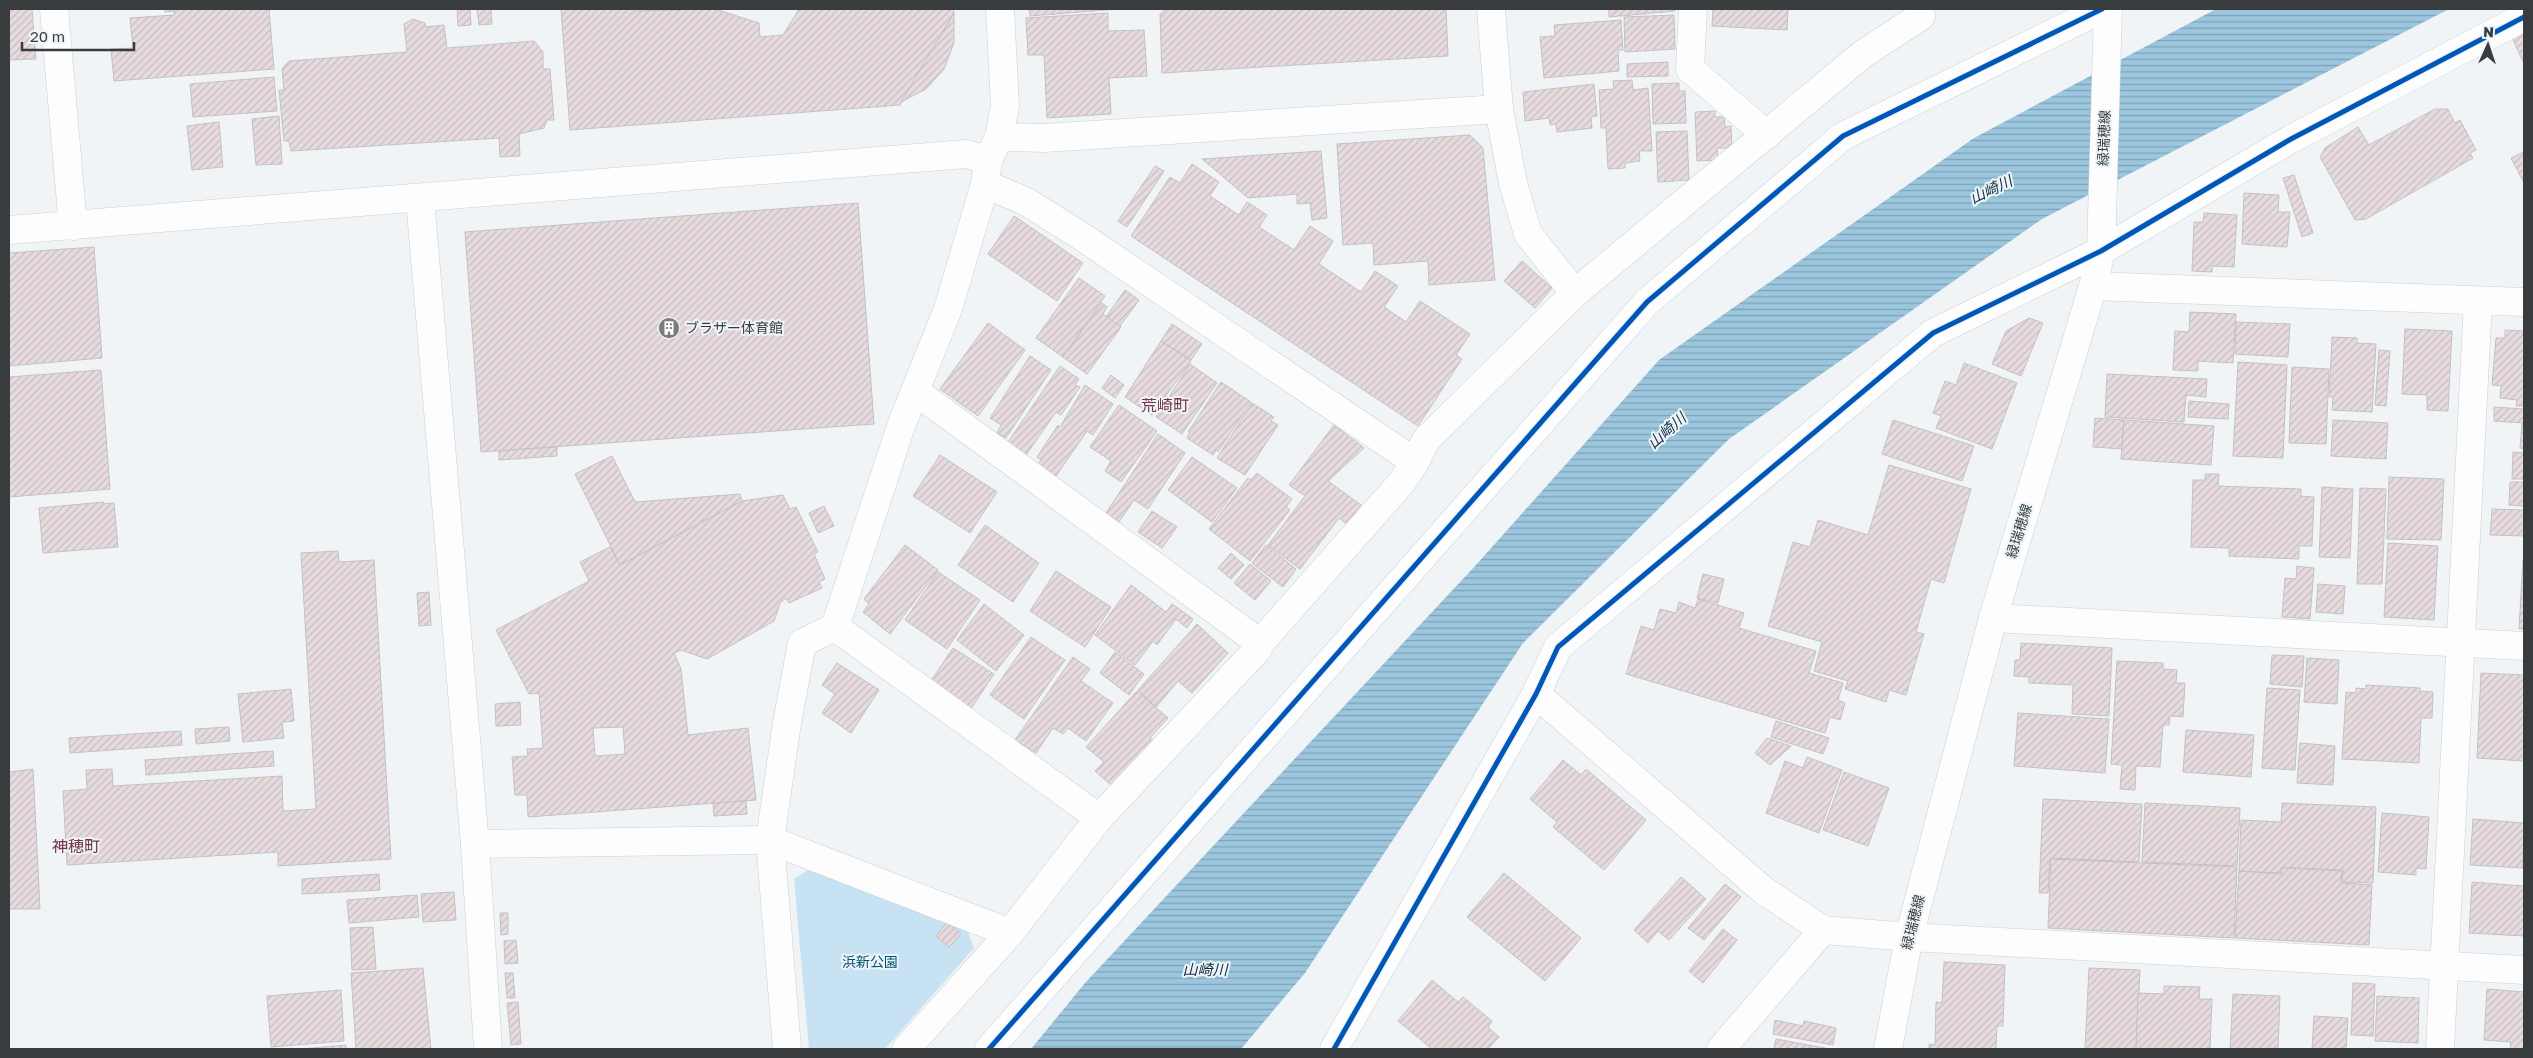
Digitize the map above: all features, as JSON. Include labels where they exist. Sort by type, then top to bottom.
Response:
[{"type":"street","points":[[54,9],[72,226]]},
{"type":"street","points":[[787,1049],[770,840],[786,723],[802,643],[834,626],[901,426],[948,309],[1006,106],[1000,9]]},
{"type":"street","points":[[1491,9],[1499,109],[1513,184],[1528,234],[1575,293]]},
{"type":"street","points":[[1693,9],[1690,70],[1767,134]]},
{"type":"street","points":[[988,1049],[1647,302],[1843,136],[2102,9]]},
{"type":"street","name":"緑瑞穂線","points":[[1888,1049],[1909,937],[1993,618],[2093,286],[2101,242],[2108,9]]},
{"type":"street","points":[[906,1049],[1010,933],[1099,818],[1258,649],[1260,643],[1402,482],[1416,462],[1426,440],[1575,293],[1863,54],[1921,16]]},
{"type":"street","points":[[1334,1049],[1536,694],[1558,647],[1933,333],[2291,139],[2524,18]]},
{"type":"street","points":[[9,230],[420,199],[966,154],[991,160],[1045,138],[1499,109]]},
{"type":"street","points":[[991,160],[1027,202],[1084,238],[1416,462]]},
{"type":"street","points":[[420,199],[475,844],[488,1049]]},
{"type":"street","points":[[2093,286],[2524,302]]},
{"type":"street","points":[[2440,1049],[2478,301]]},
{"type":"street","points":[[915,391],[1260,643]]},
{"type":"street","points":[[1993,618],[2524,646]]},
{"type":"street","points":[[834,626],[1099,818]]},
{"type":"street","points":[[1536,694],[1763,890],[1822,930],[1909,937],[2524,970]]},
{"type":"street","points":[[475,844],[770,840],[1010,933]]},
{"type":"street","points":[[1721,1049],[1822,930]]},
{"type":"green space","name":"浜新公園","points":[[816,865],[966,927],[974,948],[885,1049],[809,1049],[794,879]]},
{"type":"water","name":"山崎川","points":[[2216,9],[2449,9],[2042,219],[1729,439],[1523,643],[1305,973],[1241,1049],[1031,1049],[1085,983],[1476,565],[1659,360],[1974,138]]},
{"type":"building","points":[[9,9],[32,9],[36,59],[9,60]]},
{"type":"building","points":[[165,9],[269,9],[274,69],[114,81],[111,49],[133,48],[130,18],[174,15],[174,11],[165,12]]},
{"type":"building","points":[[457,9],[470,9],[471,25],[458,26]]},
{"type":"building","points":[[477,9],[491,9],[492,24],[479,25]]},
{"type":"building","points":[[561,9],[633,9],[634,11],[715,9],[759,23],[760,37],[783,35],[799,9],[953,9],[954,13],[900,105],[570,130]]},
{"type":"building","points":[[1029,9],[1119,9],[1030,16]]},
{"type":"building","points":[[1165,9],[1446,9],[1448,56],[1162,73],[1160,14]]},
{"type":"building","points":[[1609,9],[1675,9],[1675,11],[1609,17]]},
{"type":"building","points":[[1713,9],[1788,9],[1787,30],[1712,26]]},
{"type":"building","points":[[954,13],[954,43],[944,69],[926,89],[901,102]]},
{"type":"building","points":[[1108,13],[1108,31],[1144,30],[1147,76],[1109,78],[1111,114],[1047,118],[1044,55],[1028,55],[1026,18]]},
{"type":"building","points":[[1674,15],[1675,49],[1625,52],[1624,17]]},
{"type":"building","points":[[413,19],[425,23],[426,27],[444,25],[447,48],[534,41],[543,52],[543,69],[550,69],[554,120],[547,120],[544,128],[519,134],[520,156],[500,157],[499,138],[291,151],[289,141],[284,141],[279,90],[284,90],[282,69],[289,61],[407,52],[404,24]]},
{"type":"building","points":[[1621,20],[1623,50],[1618,50],[1619,71],[1544,78],[1540,37],[1555,36],[1554,25]]},
{"type":"building","points":[[2524,30],[2524,64],[2511,35]]},
{"type":"building","points":[[1668,62],[1668,76],[1627,77],[1627,64]]},
{"type":"building","points":[[274,77],[277,111],[193,117],[190,84]]},
{"type":"building","points":[[1632,80],[1633,90],[1648,88],[1652,151],[1639,151],[1640,161],[1625,163],[1625,168],[1608,169],[1606,128],[1601,128],[1599,90],[1614,89],[1613,81]]},
{"type":"building","points":[[1679,83],[1679,91],[1685,91],[1686,123],[1653,124],[1652,84]]},
{"type":"building","points":[[1594,84],[1597,116],[1591,117],[1592,128],[1557,132],[1556,124],[1550,125],[1549,118],[1525,121],[1523,92]]},
{"type":"building","points":[[2435,109],[2448,109],[2455,123],[2460,120],[2476,150],[2470,153],[2473,158],[2366,219],[2355,220],[2320,157],[2325,148],[2358,127],[2369,145]]},
{"type":"building","points":[[1715,111],[1715,117],[1724,117],[1725,127],[1731,126],[1732,148],[1717,148],[1718,160],[1697,161],[1695,112]]},
{"type":"building","points":[[279,116],[282,164],[256,165],[252,119]]},
{"type":"building","points":[[219,122],[223,167],[192,170],[187,126]]},
{"type":"building","points":[[1687,131],[1689,180],[1658,182],[1656,132]]},
{"type":"building","points":[[1470,135],[1483,148],[1495,280],[1429,285],[1428,261],[1374,265],[1373,243],[1343,245],[1337,144]]},
{"type":"building","points":[[1321,151],[1327,218],[1312,220],[1310,203],[1297,204],[1297,194],[1248,198],[1202,159]]},
{"type":"building","points":[[2524,152],[2524,183],[2511,158]]},
{"type":"building","points":[[1192,164],[1219,182],[1210,196],[1239,215],[1247,202],[1267,215],[1259,227],[1294,250],[1310,226],[1333,241],[1319,264],[1361,292],[1375,271],[1398,286],[1384,307],[1406,322],[1420,301],[1470,334],[1456,355],[1462,359],[1418,426],[1131,236],[1170,177],[1180,183]]},
{"type":"building","points":[[1155,166],[1164,171],[1127,227],[1118,221]]},
{"type":"building","points":[[2294,175],[2313,233],[2302,237],[2283,178]]},
{"type":"building","points":[[2244,193],[2279,195],[2278,212],[2290,212],[2287,247],[2242,244]]},
{"type":"building","name":"ブラザー体育館","points":[[858,203],[874,424],[481,452],[465,232]]},
{"type":"building","points":[[2204,213],[2237,215],[2234,267],[2212,266],[2212,272],[2192,271],[2194,222],[2203,222]]},
{"type":"building","points":[[1014,216],[1083,263],[1057,301],[988,254]]},
{"type":"building","points":[[94,247],[102,358],[9,366],[9,253]]},
{"type":"building","points":[[1522,261],[1552,288],[1535,308],[1504,281]]},
{"type":"building","points":[[1079,278],[1105,296],[1063,357],[1036,338]]},
{"type":"building","points":[[1125,290],[1139,300],[1120,326],[1106,317]]},
{"type":"building","points":[[1102,303],[1107,307],[1103,314],[1121,327],[1087,374],[1063,357]]},
{"type":"building","points":[[2190,312],[2236,314],[2233,363],[2198,361],[2198,371],[2173,370],[2175,331],[2189,332]]},
{"type":"building","points":[[2029,318],[2043,323],[2021,376],[1992,364],[2006,331]]},
{"type":"building","points":[[2236,322],[2290,324],[2288,357],[2235,354]]},
{"type":"building","points":[[988,323],[1025,350],[978,416],[940,389]]},
{"type":"building","points":[[1172,324],[1202,344],[1191,360],[1161,341]]},
{"type":"building","points":[[2405,329],[2452,331],[2448,411],[2427,410],[2427,395],[2402,394]]},
{"type":"building","points":[[2505,330],[2524,331],[2524,406],[2516,406],[2517,400],[2500,398],[2501,386],[2492,385],[2496,338],[2505,338]]},
{"type":"building","points":[[2332,337],[2357,338],[2357,343],[2376,344],[2372,412],[2332,410],[2333,397],[2329,397]]},
{"type":"building","points":[[1161,341],[1191,361],[1152,415],[1125,397]]},
{"type":"building","points":[[2379,350],[2390,351],[2386,406],[2375,405]]},
{"type":"building","points":[[1030,356],[1051,370],[1006,438],[997,433],[1001,425],[990,418]]},
{"type":"building","points":[[2238,362],[2287,365],[2283,458],[2233,456]]},
{"type":"building","points":[[1964,363],[2017,383],[1992,449],[1936,428],[1941,416],[1933,413],[1945,381],[1956,385]]},
{"type":"building","points":[[1190,364],[1217,383],[1182,434],[1156,417]]},
{"type":"building","points":[[1060,366],[1079,379],[1075,385],[1080,387],[1061,415],[1056,412],[1024,458],[1006,445]]},
{"type":"building","points":[[2292,367],[2329,369],[2326,444],[2289,443]]},
{"type":"building","points":[[101,370],[110,489],[9,497],[9,377]]},
{"type":"building","points":[[2107,374],[2207,379],[2206,397],[2186,395],[2184,422],[2105,417]]},
{"type":"building","points":[[1111,375],[1124,385],[1115,398],[1102,388]]},
{"type":"building","points":[[1221,382],[1251,402],[1218,452],[1216,450],[1213,455],[1187,438],[1190,432],[1188,432]]},
{"type":"building","points":[[1085,385],[1113,404],[1093,435],[1087,431],[1056,476],[1036,467],[1041,460],[1037,457],[1058,425],[1060,427]]},
{"type":"building","points":[[2189,401],[2229,404],[2228,419],[2188,417]]},
{"type":"building","points":[[1252,403],[1274,417],[1271,421],[1278,425],[1245,475],[1217,458]]},
{"type":"building","points":[[1119,405],[1157,431],[1121,482],[1105,471],[1111,461],[1090,447]]},
{"type":"building","points":[[2494,407],[2524,409],[2524,423],[2494,421]]},
{"type":"building","points":[[2095,418],[2124,420],[2122,449],[2093,447]]},
{"type":"building","points":[[1893,420],[1974,446],[1962,481],[1882,454]]},
{"type":"building","points":[[2124,420],[2214,426],[2211,465],[2121,459]]},
{"type":"building","points":[[2333,420],[2388,423],[2386,459],[2331,456]]},
{"type":"building","points":[[2522,424],[2524,424],[2524,449],[2520,448]]},
{"type":"building","points":[[1334,425],[1364,448],[1328,481],[1361,505],[1347,524],[1339,518],[1300,569],[1268,545],[1305,496],[1289,485]]},
{"type":"building","points":[[1158,434],[1185,453],[1148,509],[1134,500],[1119,522],[1106,513]]},
{"type":"building","points":[[557,447],[557,456],[499,460],[499,451]]},
{"type":"building","points":[[2513,452],[2524,453],[2524,479],[2512,479]]},
{"type":"building","points":[[940,455],[997,492],[970,533],[913,496]]},
{"type":"building","points":[[612,456],[635,502],[740,494],[742,501],[620,565],[575,474]]},
{"type":"building","points":[[1192,457],[1237,488],[1212,522],[1168,490]]},
{"type":"building","points":[[1889,465],[1971,489],[1944,583],[1931,579],[1916,632],[1924,634],[1906,695],[1889,690],[1886,702],[1845,689],[1848,681],[1814,671],[1822,642],[1768,626],[1793,542],[1810,547],[1818,520],[1868,535]]},
{"type":"building","points":[[1257,473],[1292,499],[1286,507],[1290,510],[1250,561],[1209,529],[1248,478],[1251,480]]},
{"type":"building","points":[[2205,474],[2219,474],[2218,486],[2301,489],[2301,496],[2314,497],[2312,546],[2299,546],[2299,559],[2229,556],[2229,548],[2191,547],[2193,480],[2205,480]]},
{"type":"building","points":[[2389,477],[2444,479],[2441,540],[2387,539]]},
{"type":"building","points":[[2510,482],[2524,482],[2524,506],[2509,505]]},
{"type":"building","points":[[2322,487],[2353,489],[2350,558],[2319,557]]},
{"type":"building","points":[[2360,488],[2386,489],[2382,584],[2357,584]]},
{"type":"building","points":[[783,495],[790,509],[796,507],[818,552],[814,554],[825,579],[819,582],[822,588],[789,603],[786,598],[780,603],[774,621],[707,659],[681,650],[674,653],[681,669],[688,735],[748,728],[756,800],[528,817],[527,795],[515,795],[512,757],[528,756],[527,749],[543,748],[539,693],[529,694],[496,630],[589,581],[580,562],[610,547],[620,565],[742,501]],"holes":[[[623,727],[625,754],[595,756],[593,728]]]},
{"type":"building","points":[[104,502],[103,504],[114,503],[118,547],[43,553],[39,508]]},
{"type":"building","points":[[824,506],[834,526],[818,533],[809,513]]},
{"type":"building","points":[[2492,509],[2524,510],[2524,536],[2490,535]]},
{"type":"building","points":[[1152,511],[1177,527],[1162,548],[1138,532]]},
{"type":"building","points":[[985,525],[1039,563],[1013,602],[958,565]]},
{"type":"building","points":[[2388,543],[2438,546],[2434,620],[2384,617]]},
{"type":"building","points":[[905,545],[938,570],[890,634],[863,612],[869,604],[864,599]]},
{"type":"building","points":[[1266,545],[1296,569],[1283,587],[1252,563]]},
{"type":"building","points":[[338,551],[339,562],[374,560],[391,859],[278,866],[278,852],[67,865],[63,791],[87,789],[86,770],[112,769],[113,786],[282,776],[283,811],[316,809],[301,553]]},
{"type":"building","points":[[1231,553],[1244,565],[1231,579],[1218,568]]},
{"type":"building","points":[[2523,559],[2524,629],[2519,629]]},
{"type":"building","points":[[1250,564],[1271,581],[1255,600],[1234,583]]},
{"type":"building","points":[[2297,566],[2314,568],[2310,619],[2282,617],[2285,578],[2296,579]]},
{"type":"building","points":[[1056,571],[1111,607],[1085,647],[1030,611]]},
{"type":"building","points":[[938,572],[980,600],[947,649],[905,620]]},
{"type":"building","points":[[1703,574],[1724,579],[1718,603],[1697,598]]},
{"type":"building","points":[[2318,584],[2345,586],[2343,614],[2316,612]]},
{"type":"building","points":[[1131,585],[1166,612],[1172,604],[1193,619],[1187,628],[1176,619],[1157,645],[1153,641],[1135,665],[1095,635]]},
{"type":"building","points":[[429,592],[431,625],[419,626],[417,593]]},
{"type":"building","points":[[1698,599],[1744,613],[1739,628],[1816,651],[1809,673],[1843,683],[1838,700],[1845,703],[1840,720],[1830,717],[1825,733],[1626,674],[1641,626],[1654,630],[1660,609],[1676,613],[1679,602],[1695,608]]},
{"type":"building","points":[[984,604],[1024,635],[996,671],[957,640]]},
{"type":"building","points":[[1197,624],[1228,653],[1192,693],[1178,681],[1156,707],[1138,690]]},
{"type":"building","points":[[1031,637],[1065,660],[1024,719],[990,695]]},
{"type":"building","points":[[2021,643],[2112,648],[2109,716],[2072,714],[2073,685],[2029,683],[2029,677],[2014,676],[2015,660],[2020,660]]},
{"type":"building","points":[[953,648],[994,674],[970,710],[930,682]]},
{"type":"building","points":[[1115,652],[1144,674],[1129,695],[1100,673]]},
{"type":"building","points":[[2272,655],[2304,656],[2302,687],[2270,684]]},
{"type":"building","points":[[1073,657],[1090,669],[1081,681],[1113,703],[1086,741],[1068,728],[1063,734],[1053,728],[1036,753],[1015,740]]},
{"type":"building","points":[[2307,658],[2339,660],[2337,704],[2304,702]]},
{"type":"building","points":[[2117,661],[2163,663],[2163,669],[2177,670],[2176,683],[2185,683],[2183,717],[2170,716],[2169,725],[2163,725],[2160,767],[2136,766],[2135,790],[2120,789],[2122,765],[2111,764]]},
{"type":"building","points":[[837,663],[879,690],[851,733],[822,713],[835,694],[822,685]]},
{"type":"building","points":[[2481,673],[2524,675],[2524,761],[2477,758]]},
{"type":"building","points":[[2366,685],[2420,688],[2420,691],[2433,692],[2432,718],[2421,718],[2419,763],[2342,759],[2346,692],[2356,693],[2356,688],[2366,689]]},
{"type":"building","points":[[2267,688],[2300,690],[2295,770],[2262,768]]},
{"type":"building","points":[[291,689],[294,721],[282,722],[284,738],[243,742],[238,694]]},
{"type":"building","points":[[1137,691],[1168,718],[1150,738],[1153,740],[1112,786],[1095,771],[1104,762],[1086,747]]},
{"type":"building","points":[[520,702],[521,725],[496,726],[495,704]]},
{"type":"building","points":[[2018,713],[2109,719],[2105,773],[2014,766]]},
{"type":"building","points":[[1776,721],[1829,738],[1823,754],[1771,737]]},
{"type":"building","points":[[229,727],[230,741],[196,744],[195,729]]},
{"type":"building","points":[[2186,730],[2254,735],[2251,777],[2183,772]]},
{"type":"building","points":[[181,731],[182,745],[70,753],[69,738]]},
{"type":"building","points":[[1767,738],[1791,746],[1770,765],[1755,753]]},
{"type":"building","points":[[2300,743],[2335,746],[2333,785],[2297,783]]},
{"type":"building","points":[[273,751],[274,766],[146,775],[145,760]]},
{"type":"building","points":[[1807,757],[1842,770],[1819,833],[1766,813],[1785,761],[1803,768]]},
{"type":"building","points":[[1563,760],[1581,775],[1586,769],[1646,820],[1604,870],[1553,827],[1557,822],[1530,799]]},
{"type":"building","points":[[33,769],[40,909],[9,909],[9,772]]},
{"type":"building","points":[[1844,772],[1889,788],[1868,846],[1823,830]]},
{"type":"building","points":[[2043,799],[2142,804],[2139,862],[2050,858],[2048,893],[2039,893]]},
{"type":"building","points":[[746,801],[747,814],[714,816],[713,803]]},
{"type":"building","points":[[2145,803],[2240,808],[2237,866],[2142,862]]},
{"type":"building","points":[[2282,803],[2376,807],[2373,883],[2342,882],[2343,870],[2281,867],[2281,873],[2239,871],[2241,820],[2281,822]]},
{"type":"building","points":[[2382,813],[2429,817],[2426,869],[2416,868],[2416,875],[2378,872]]},
{"type":"building","points":[[2473,819],[2524,823],[2523,868],[2470,865]]},
{"type":"building","points":[[2051,859],[2237,867],[2234,938],[2048,928]]},
{"type":"building","points":[[2282,868],[2342,871],[2341,883],[2372,885],[2369,945],[2235,938],[2239,871],[2282,874]]},
{"type":"building","points":[[1504,873],[1581,938],[1545,981],[1467,917]]},
{"type":"building","points":[[379,874],[380,890],[302,894],[302,879]]},
{"type":"building","points":[[1681,877],[1706,899],[1669,940],[1658,931],[1648,943],[1634,930]]},
{"type":"building","points":[[2472,882],[2524,886],[2524,936],[2469,933]]},
{"type":"building","points":[[1725,884],[1741,897],[1704,940],[1688,928]]},
{"type":"building","points":[[454,892],[456,920],[423,922],[421,894]]},
{"type":"building","points":[[417,895],[419,917],[349,923],[347,900]]},
{"type":"building","points":[[500,913],[508,913],[508,934],[501,935]]},
{"type":"building","points":[[947,922],[961,934],[949,947],[936,936]]},
{"type":"building","points":[[373,927],[376,969],[352,970],[350,928]]},
{"type":"building","points":[[1723,929],[1737,940],[1703,983],[1689,971]]},
{"type":"building","points":[[516,940],[518,963],[505,964],[504,941]]},
{"type":"building","points":[[1944,962],[2005,965],[2003,1026],[1997,1026],[1996,1049],[1929,1049],[1929,1044],[1935,1045],[1936,1002],[1942,1003]]},
{"type":"building","points":[[423,968],[431,1049],[356,1049],[351,973]]},
{"type":"building","points":[[2089,968],[2140,970],[2136,1049],[2085,1049]]},
{"type":"building","points":[[505,973],[513,973],[515,998],[507,998]]},
{"type":"building","points":[[1432,980],[1458,1002],[1463,997],[1492,1021],[1488,1027],[1499,1037],[1488,1049],[1432,1049],[1398,1021]]},
{"type":"building","points":[[2353,983],[2375,984],[2373,1036],[2351,1035]]},
{"type":"building","points":[[2164,986],[2200,987],[2199,999],[2212,999],[2210,1049],[2136,1049],[2138,993],[2164,994]]},
{"type":"building","points":[[2487,989],[2524,992],[2524,1049],[2510,1049],[2511,1042],[2484,1040]]},
{"type":"building","points":[[341,990],[344,1041],[271,1047],[267,996]]},
{"type":"building","points":[[2233,994],[2280,996],[2278,1049],[2230,1049]]},
{"type":"building","points":[[2377,996],[2419,998],[2418,1043],[2375,1041]]},
{"type":"building","points":[[518,1002],[521,1044],[511,1045],[507,1003]]},
{"type":"building","points":[[2314,1016],[2348,1018],[2346,1049],[2312,1049]]},
{"type":"building","points":[[1775,1020],[1803,1026],[1804,1021],[1836,1028],[1833,1045],[1773,1034]]},
{"type":"building","points":[[1776,1039],[1830,1049],[1774,1049]]},
{"type":"building","points":[[346,1045],[346,1049],[301,1049]]},
{"type":"cycle path","points":[[989,1049],[1647,302],[1843,136],[2102,9]]},
{"type":"cycle path","points":[[1334,1049],[1536,694],[1558,647],[1933,333],[2101,251],[2291,139],[2524,17]]},
{"type":"place","name":"ブラザー体育館","points":[[669,328]]},
{"type":"district","name":"荒崎町","points":[[1165,405]]},
{"type":"district","name":"神穂町","points":[[76,846]]}]
